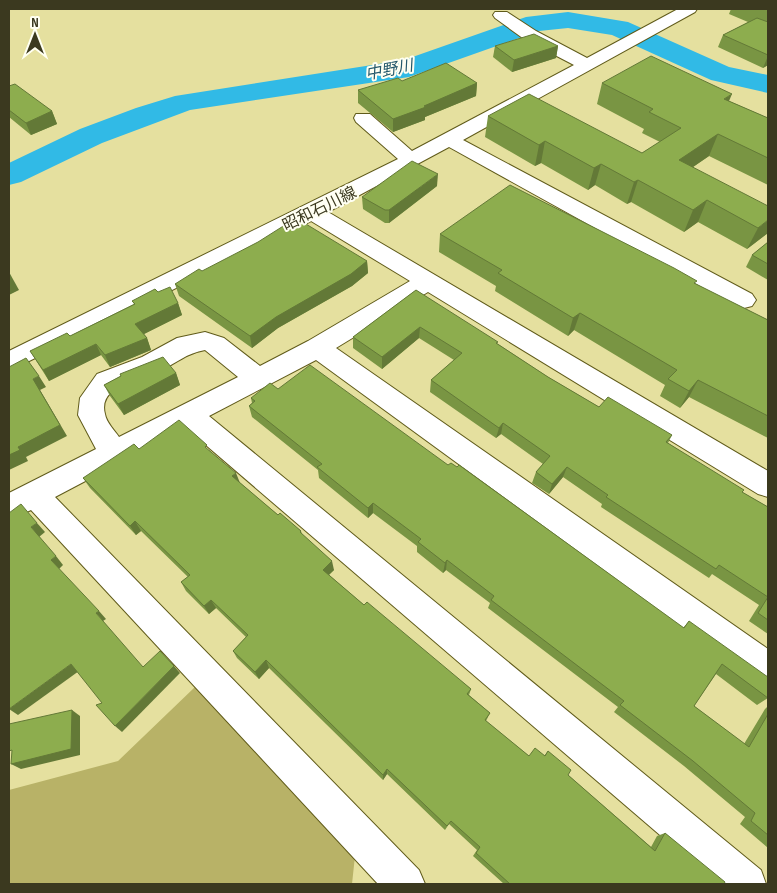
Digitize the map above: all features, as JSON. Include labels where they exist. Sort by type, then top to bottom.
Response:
[{"type":"street","name":"昭和石川線","points":[[9,362],[312,212],[586,64],[622,50],[651,29],[689,9]]},
{"type":"street","points":[[507,19],[530,35],[586,64]]},
{"type":"street","points":[[363,118],[410,160]]},
{"type":"street","points":[[455,143],[744,300]]},
{"type":"street","points":[[312,212],[768,486]]},
{"type":"street","points":[[405,884],[21,501],[317,348],[429,282]]},
{"type":"street","points":[[114,454],[90,416],[92,398],[106,381],[151,364],[186,344],[205,341],[215,344],[258,379]]},
{"type":"street","points":[[317,348],[768,669]]},
{"type":"street","points":[[188,414],[747,884]]},
{"type":"shaded area","points":[[195,687],[355,856],[352,884],[9,884],[9,790],[118,761]]},
{"type":"building","points":[[757,18],[768,22],[768,55],[723,35]]},
{"type":"building","points":[[534,34],[558,46],[514,60],[495,46]]},
{"type":"building","points":[[651,56],[732,94],[724,99],[768,118],[768,158],[718,134],[679,160],[768,206],[768,220],[758,228],[707,200],[693,210],[638,180],[634,182],[601,164],[594,168],[545,141],[539,145],[488,116],[529,94],[642,153],[681,128],[649,112],[653,109],[602,83]]},
{"type":"building","points":[[446,63],[477,83],[424,106],[426,107],[393,119],[358,90],[398,78],[402,81]]},
{"type":"building","points":[[15,84],[52,111],[26,123],[9,110],[9,86]]},
{"type":"building","points":[[412,161],[438,174],[389,210],[385,210],[362,197]]},
{"type":"building","points":[[510,185],[674,268],[697,281],[694,283],[768,320],[768,416],[698,380],[689,391],[668,379],[677,370],[580,313],[573,318],[498,273],[502,270],[440,234]]},
{"type":"building","points":[[296,218],[367,261],[351,274],[276,317],[250,336],[175,284],[199,269],[202,271],[258,242]]},
{"type":"building","points":[[768,242],[768,264],[752,255]]},
{"type":"building","points":[[170,287],[178,303],[135,324],[147,338],[105,355],[96,344],[43,370],[30,351],[67,333],[70,336],[135,304],[132,301],[155,289],[158,292]]},
{"type":"building","points":[[416,290],[498,342],[496,343],[548,377],[599,407],[608,397],[672,435],[666,442],[768,507],[768,597],[719,565],[716,569],[606,497],[608,495],[567,467],[552,484],[536,472],[550,456],[503,423],[499,428],[431,380],[462,353],[420,327],[382,357],[353,337]]},
{"type":"building","points":[[163,357],[176,373],[118,404],[104,385],[121,376],[120,374]]},
{"type":"building","points":[[26,358],[39,376],[33,379],[60,425],[18,447],[20,450],[9,455],[9,367]]},
{"type":"building","points":[[310,365],[448,465],[451,463],[457,467],[459,465],[684,628],[689,621],[768,677],[768,698],[722,664],[694,706],[749,747],[768,714],[768,835],[751,821],[755,813],[693,761],[620,705],[624,701],[491,600],[494,596],[447,560],[445,563],[418,542],[421,539],[373,503],[368,508],[317,467],[322,464],[249,406],[255,401],[251,398],[270,383],[278,389]]},
{"type":"building","points":[[179,420],[207,445],[205,447],[236,473],[232,476],[278,515],[280,513],[332,561],[323,570],[364,605],[367,602],[471,689],[467,694],[490,713],[485,720],[529,756],[535,748],[545,756],[548,751],[571,770],[568,775],[655,851],[665,833],[725,882],[724,884],[510,884],[476,853],[480,847],[451,821],[447,826],[387,769],[383,775],[266,660],[255,672],[233,651],[248,635],[211,600],[204,606],[181,582],[190,575],[135,521],[130,526],[83,478],[134,444],[139,449]]},
{"type":"building","points":[[21,504],[37,523],[31,527],[56,556],[51,560],[99,611],[96,613],[143,667],[160,651],[174,666],[115,726],[96,705],[102,703],[71,664],[9,709],[9,513]]},
{"type":"building","points":[[768,597],[768,620],[758,613]]},
{"type":"building","points":[[72,710],[71,749],[11,764],[12,750],[9,751],[9,724]]},
{"type":"waterway","name":"中野川","points":[[9,175],[91,136],[147,114],[186,102],[409,68],[535,23],[568,20],[619,28],[721,74],[768,84]]}]
